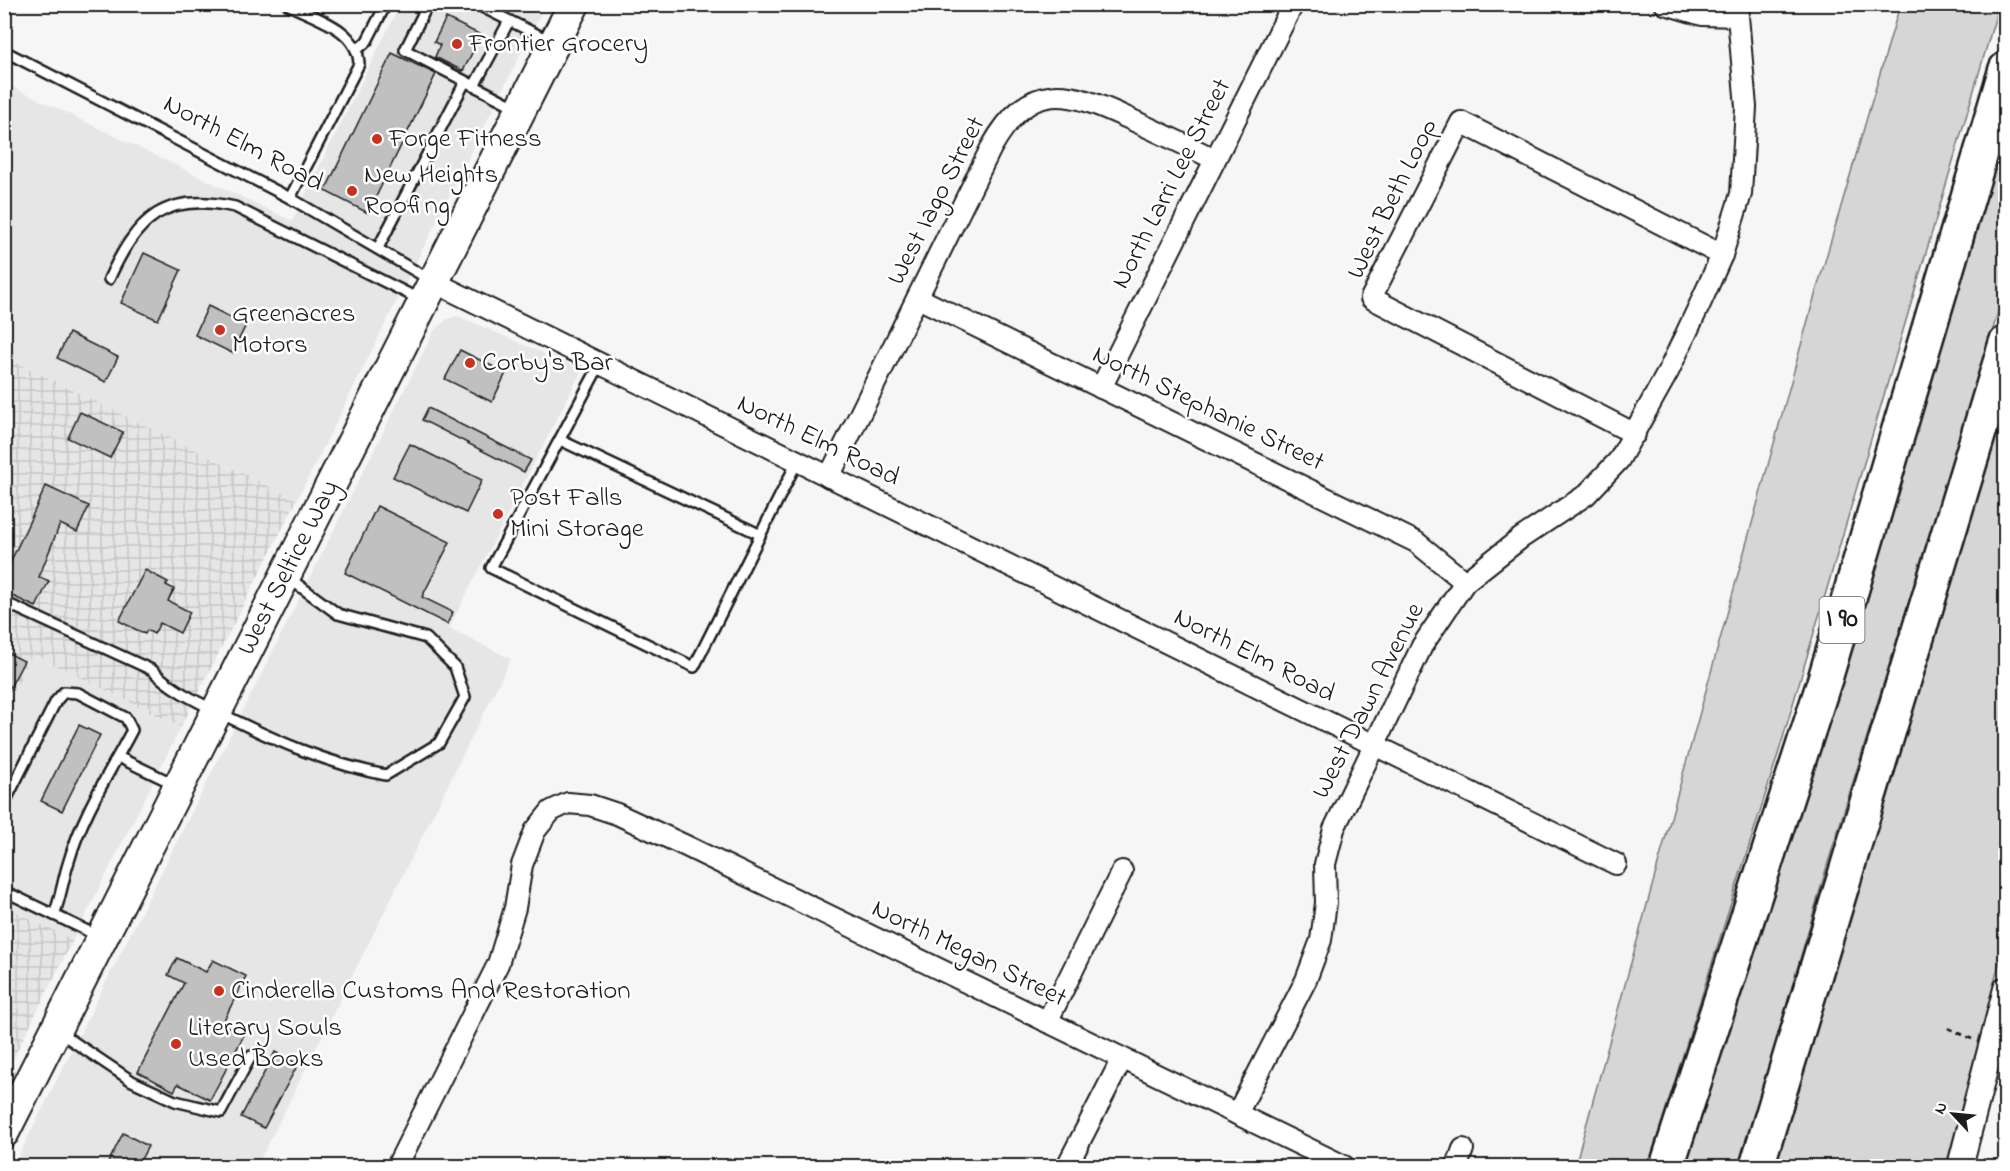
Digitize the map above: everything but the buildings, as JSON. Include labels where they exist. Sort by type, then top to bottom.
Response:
[{"type":"highway","name":"I 90","points":[[1667,1167],[1825,679],[2000,110],[2006,69]]},
{"type":"highway","points":[[1757,1167],[2006,343]]},
{"type":"main road","name":"West Seltice Way","points":[[4,1132],[574,4]]},
{"type":"street","name":"North Larri Lee Street","points":[[1101,388],[1293,4]]},
{"type":"street","points":[[1665,4],[1702,15],[1739,10]]},
{"type":"street","name":"West Dawn Avenue","points":[[1237,1114],[1306,980],[1317,950],[1326,903],[1325,864],[1335,828],[1422,646],[1465,582],[1521,538],[1586,495],[1619,460],[1668,372],[1722,255],[1740,194],[1745,147],[1746,107],[1739,10]]},
{"type":"street","name":"West Iago Street","points":[[829,477],[1004,126],[1015,112],[1032,102],[1050,97],[1085,99],[1214,159]]},
{"type":"street","name":"West Beth Loop","points":[[1635,434],[1371,298],[1461,122],[1722,255]]},
{"type":"street","name":"North Elm Road","points":[[429,291],[600,364],[1616,864]]},
{"type":"street","name":"North Stephanie Street","points":[[918,298],[1416,542],[1465,582]]},
{"type":"street","name":"North Megan Street","points":[[397,1167],[498,964],[515,908],[522,865],[535,831],[551,811],[568,803],[590,805],[617,813],[1344,1167]]},
{"type":"street","points":[[1047,1022],[1122,871]]},
{"type":"street","points":[[1960,1167],[1998,1052],[2006,989]]},
{"type":"street","points":[[1067,1167],[1122,1059]]},
{"type":"lane","points":[[287,4],[344,33],[358,49],[359,64],[290,198]]},
{"type":"lane","points":[[358,49],[367,41],[386,4]]},
{"type":"lane","points":[[428,4],[405,50],[520,110]]},
{"type":"lane","points":[[476,4],[554,43]]},
{"type":"lane","points":[[474,86],[509,21]]},
{"type":"lane","name":"North Elm Road","points":[[4,51],[290,198],[378,248],[429,291]]},
{"type":"lane","points":[[378,248],[465,82]]},
{"type":"lane","points":[[109,279],[121,254],[141,224],[180,203],[209,201],[235,207],[429,291]]},
{"type":"lane","points":[[600,364],[560,440],[544,464],[490,568],[694,667],[797,462]]},
{"type":"lane","points":[[560,440],[759,534]]},
{"type":"lane","points":[[4,602],[152,670],[167,685],[275,740],[351,768],[386,775],[439,743],[465,697],[455,667],[426,638],[339,614],[285,576]]},
{"type":"lane","points":[[4,804],[56,701],[64,692],[78,693],[126,718],[132,730],[83,823],[68,861],[62,896],[54,915]]},
{"type":"lane","points":[[118,757],[179,786]]},
{"type":"lane","points":[[4,891],[103,938]]},
{"type":"lane","points":[[56,1030],[132,1081],[175,1101],[221,1112],[251,1056]]},
{"type":"path","points":[[1948,1028],[1998,1052]]},
{"type":"shaded area","points":[[400,5],[545,5],[297,500],[5,357],[4,83],[292,221]]},
{"type":"shaded area","points":[[1900,5],[1999,5],[1780,748],[1648,1166],[1575,1166],[1811,309]]},
{"type":"shaded area","points":[[2005,108],[2005,290],[1827,866],[1740,1166],[1682,1166]]},
{"type":"shaded area","points":[[458,316],[582,370],[449,628],[511,659],[257,1166],[16,1166],[17,1159],[434,331],[447,319]]},
{"type":"shaded area","points":[[5,357],[297,500],[181,727],[32,654],[5,709]]},
{"type":"shaded area","points":[[2005,394],[2005,941],[1946,1166],[1774,1166]]},
{"type":"shaded area","points":[[32,654],[181,727],[73,940],[5,906],[5,886],[8,879],[4,871],[4,709]]},
{"type":"shaded area","points":[[5,906],[73,940],[5,1075]]},
{"type":"place","name":"Frontier Grocery","points":[[457,44]]},
{"type":"place","name":"Forge Fitness","points":[[377,139]]},
{"type":"place","name":"New Heights Roofing","points":[[352,191]]},
{"type":"place","name":"Greenacres Motors","points":[[220,330]]},
{"type":"place","name":"Corby's Bar","points":[[470,363]]},
{"type":"place","name":"Post Falls Mini Storage","points":[[498,514]]},
{"type":"place","name":"Cinderella Customs And Restoration","points":[[219,991]]},
{"type":"place","name":"Literary Souls Used Books","points":[[176,1044]]}]
